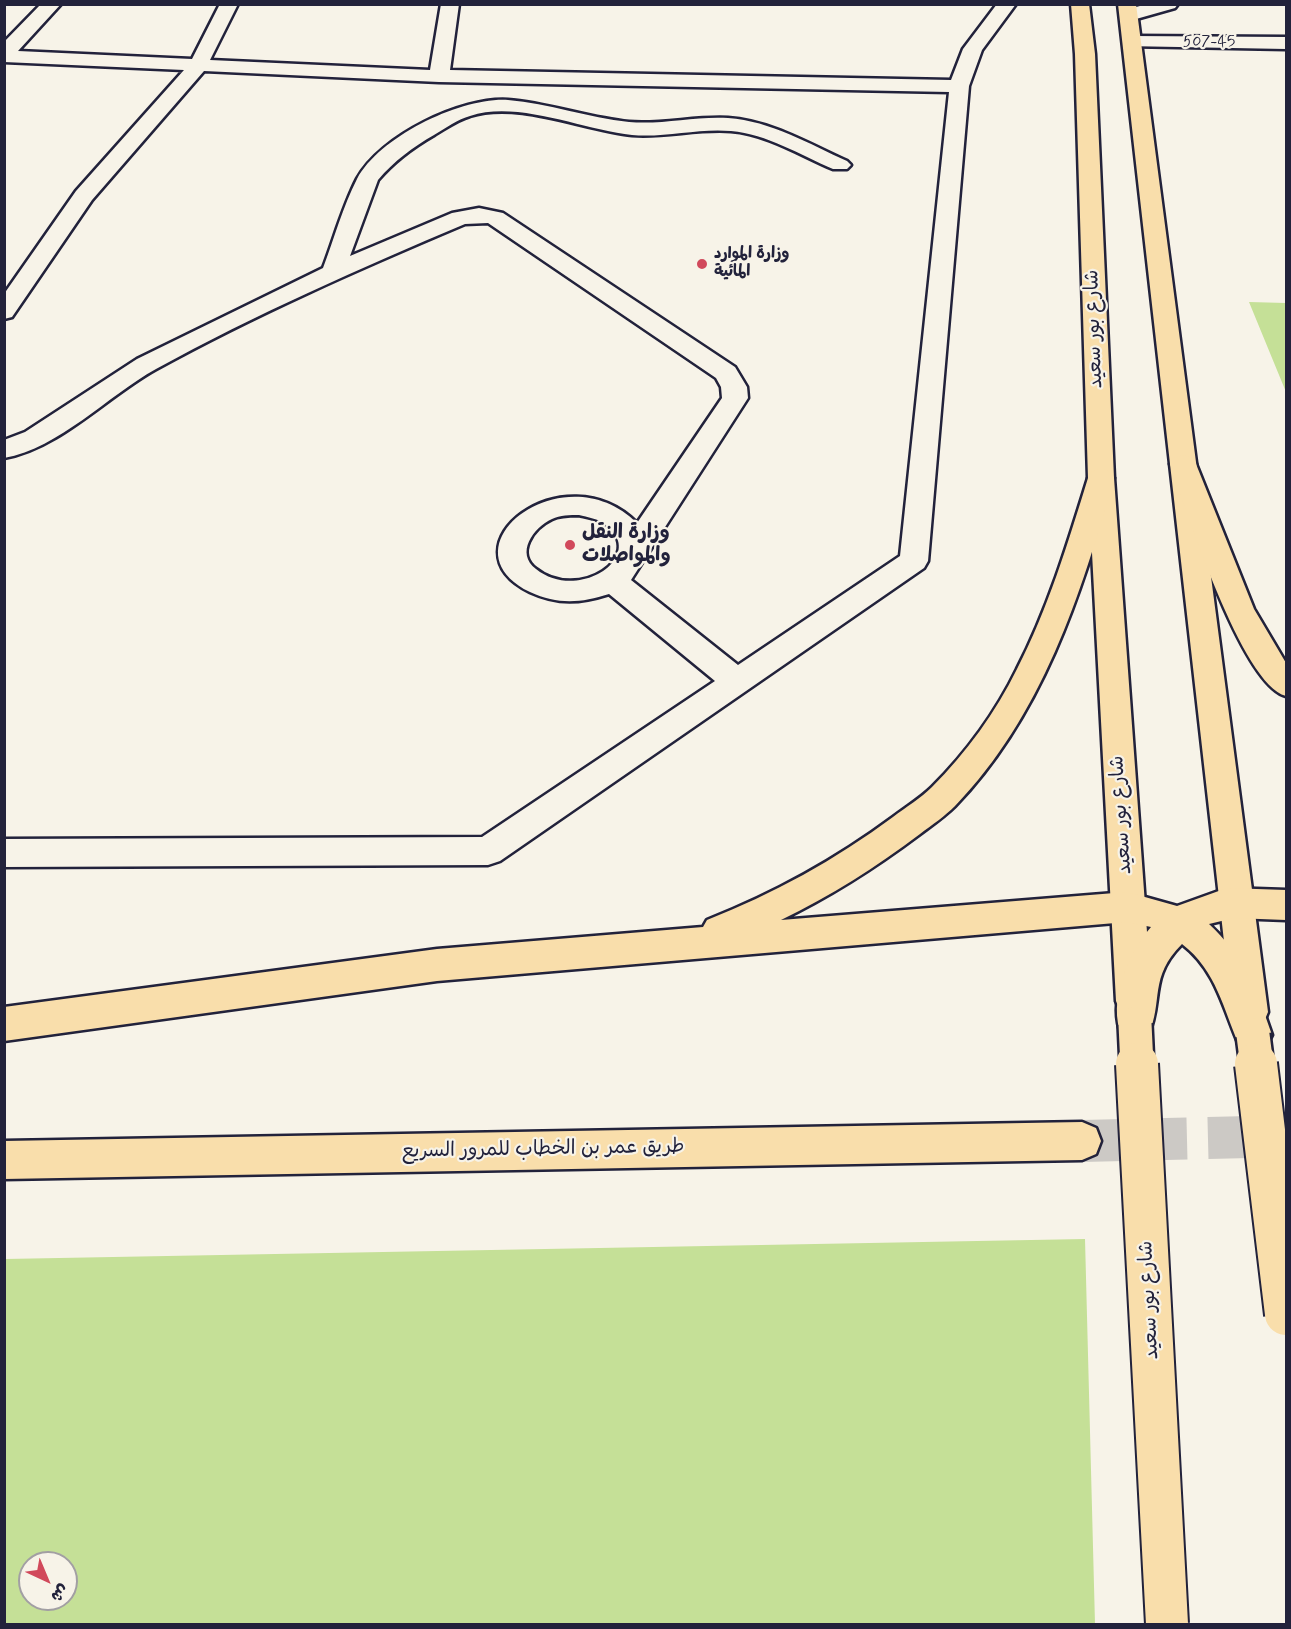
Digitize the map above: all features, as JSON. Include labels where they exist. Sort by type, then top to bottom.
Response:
[{"type":"main road","name":"شارع بور سعيد","points":[[1080,4],[1085,54],[1101,477],[1127,907],[1156,938],[1135,1024],[1167,1624]]},
{"type":"main road","points":[[1128,10],[1238,902],[1226,944],[1253,1035],[1287,1314]]},
{"type":"main road","points":[[1183,464],[1237,604],[1276,673],[1287,684]]},
{"type":"main road","points":[[686,944],[758,916],[828,878],[889,840],[943,797],[986,744],[1018,697],[1076,565],[1101,477]]},
{"type":"main road","points":[[1156,938],[1208,908],[1238,902],[1287,905]]},
{"type":"main road","points":[[4,1024],[437,965],[1127,907],[1150,910],[1156,938]]},
{"type":"main road","points":[[1156,938],[1226,944]]},
{"type":"main road","name":"طريق عمر بن الخطاب للمرور السريع","points":[[4,1160],[1082,1141]]},
{"type":"street","points":[[4,55],[52,4]]},
{"type":"street","points":[[4,312],[84,196],[196,67],[229,4]]},
{"type":"street","points":[[440,76],[450,4]]},
{"type":"street","points":[[4,853],[488,851],[914,561],[959,86],[973,49],[1007,4]]},
{"type":"street","points":[[1128,10],[1169,4]]},
{"type":"street","name":"507-45","points":[[1132,42],[1287,43]]},
{"type":"street","points":[[4,55],[196,67],[440,76],[959,86]]},
{"type":"street","points":[[333,272],[364,190],[376,168],[399,148],[454,116],[475,107],[513,106],[637,129],[742,126],[840,165]]},
{"type":"street","points":[[4,449],[21,446],[146,364],[333,272],[460,218],[479,216],[495,218],[726,373],[734,387],[735,398],[633,551],[626,569],[613,581],[595,589],[575,592],[554,591],[536,585],[522,574],[513,561],[511,547],[516,533],[527,521],[561,506],[581,505],[600,509],[616,517],[628,528],[633,541],[633,551]]},
{"type":"street","points":[[613,581],[737,682]]},
{"type":"green space","points":[[1249,302],[1286,303],[1286,392]]},
{"type":"green space","points":[[1085,1239],[1095,1624],[5,1624],[5,1259]]},
{"type":"tunnel","points":[[1082,1141],[1286,1136]]},
{"type":"place","name":"وزارة الموارد المائية","points":[[702,264]]},
{"type":"place","name":"وزارة النقل والمواصلات","points":[[570,545]]}]
